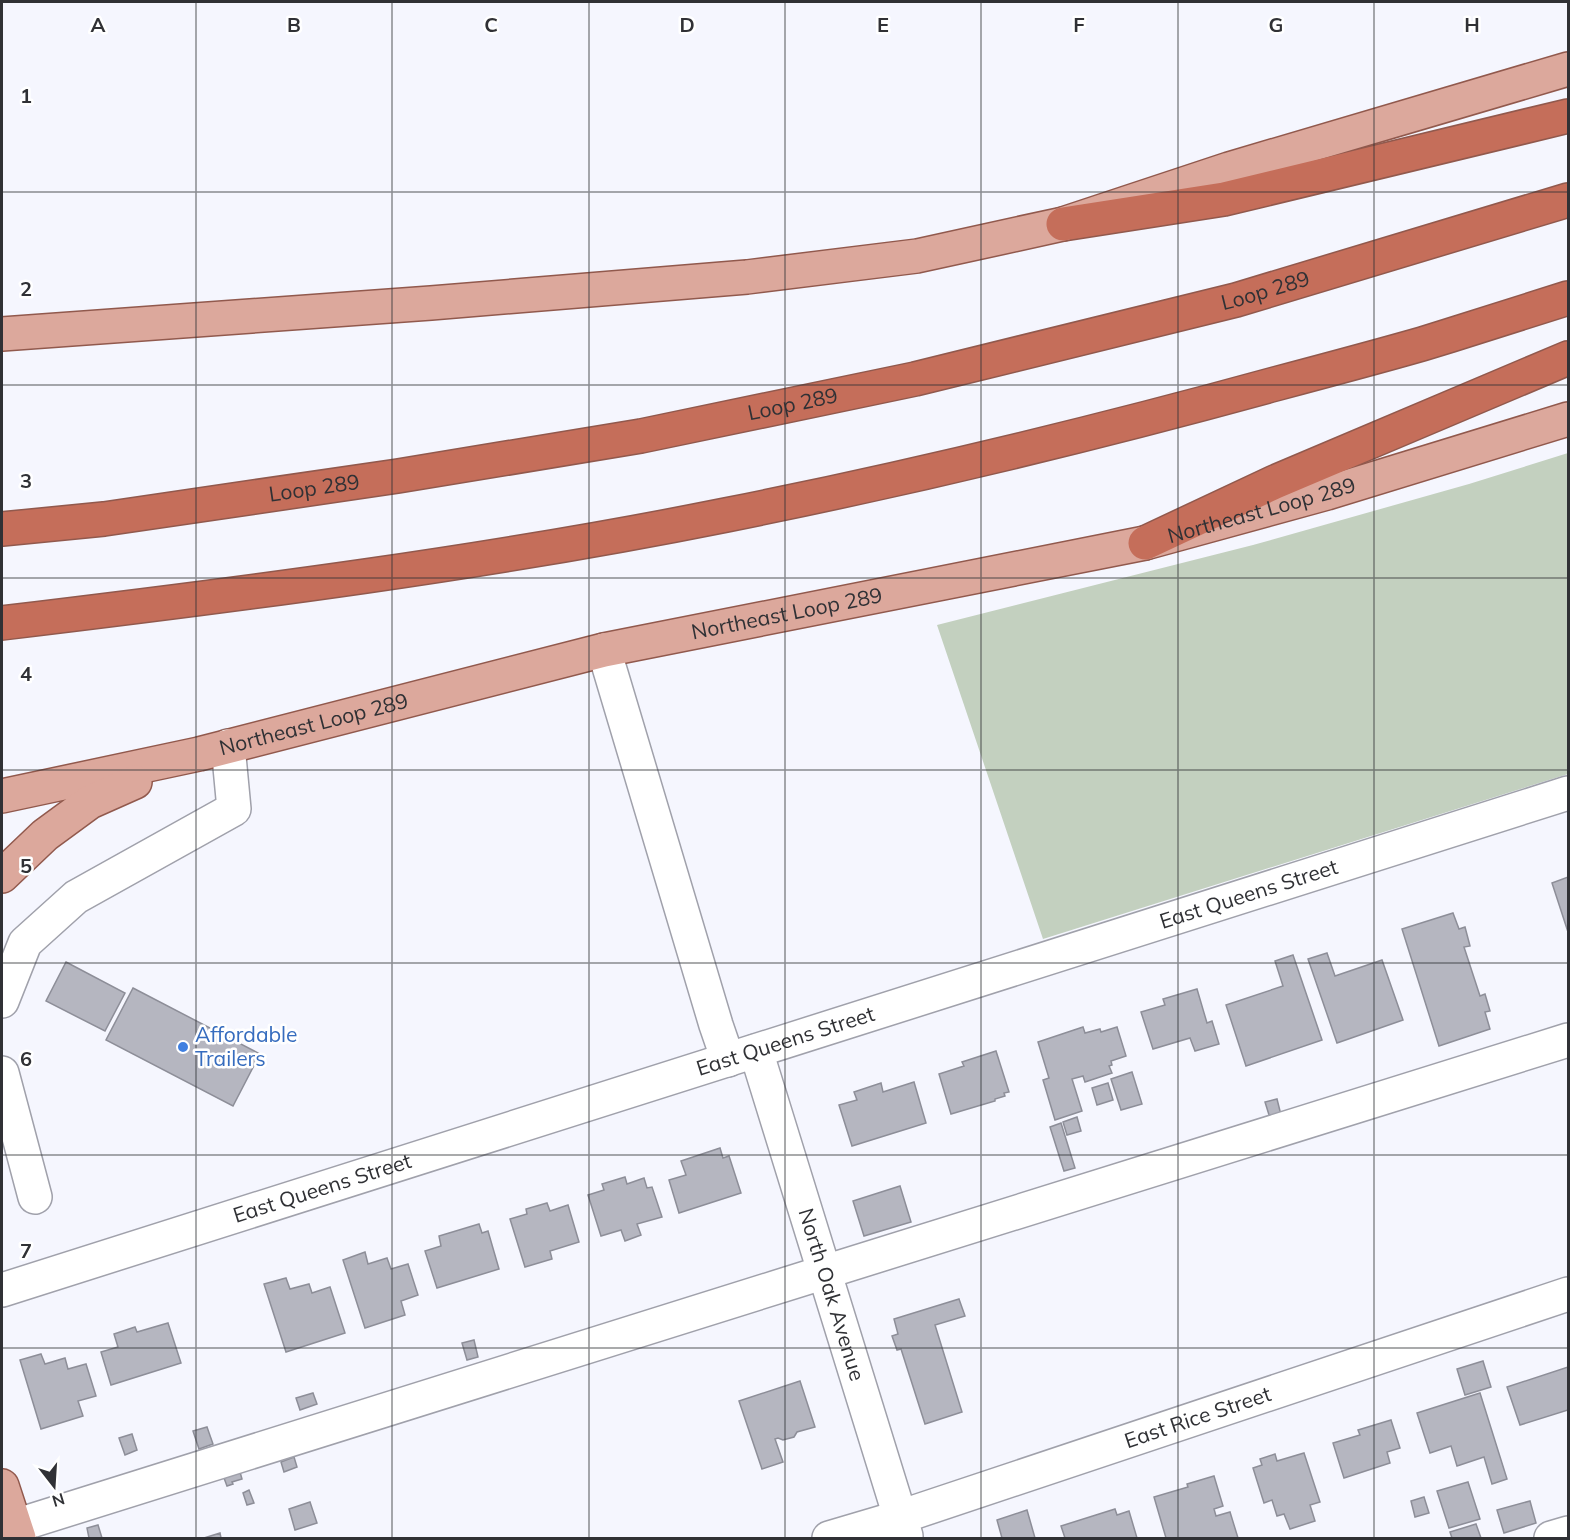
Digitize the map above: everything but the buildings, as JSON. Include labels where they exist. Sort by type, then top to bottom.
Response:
[{"type":"highway","points":[[1064,224],[1224,199],[1569,116]]},
{"type":"highway","name":"Loop 289","points":[[2,529],[115,518],[398,476],[641,436],[904,381],[1236,300],[1569,200]]},
{"type":"highway","points":[[2,623],[184,601],[537,550],[897,480],[1140,421],[1422,344],[1569,298]]},
{"type":"highway","points":[[1145,543],[1275,482],[1569,358]]},
{"type":"main road","points":[[2,334],[431,303],[747,277],[917,256],[1064,224],[1229,169],[1569,69]]},
{"type":"main road","name":"Northeast Loop 289","points":[[2,796],[214,750],[604,650],[1145,543],[1327,493],[1569,419]]},
{"type":"main road","points":[[2,876],[45,835],[90,802],[214,750]]},
{"type":"main road","points":[[2,1485],[17,1532]]},
{"type":"street","name":"North Oak Avenue","points":[[604,650],[686,926],[742,1055],[825,1272],[904,1528]]},
{"type":"street","points":[[2,1001],[25,943],[76,897],[234,809],[214,750]]},
{"type":"street","name":"East Queens Street","points":[[2,1290],[1569,794]]},
{"type":"street","points":[[17,1532],[825,1272],[1569,1040]]},
{"type":"street","points":[[2,1073],[35,1197]]},
{"type":"street","name":"East Rice Street","points":[[829,1539],[904,1528],[1569,1293]]},
{"type":"street","points":[[1551,1539],[1569,1533]]},
{"type":"green space","points":[[1568,453],[1568,774],[1043,939],[937,625],[1253,545],[1469,484]]},
{"type":"place","name":"Affordable Trailers","points":[[183,1047]]}]
